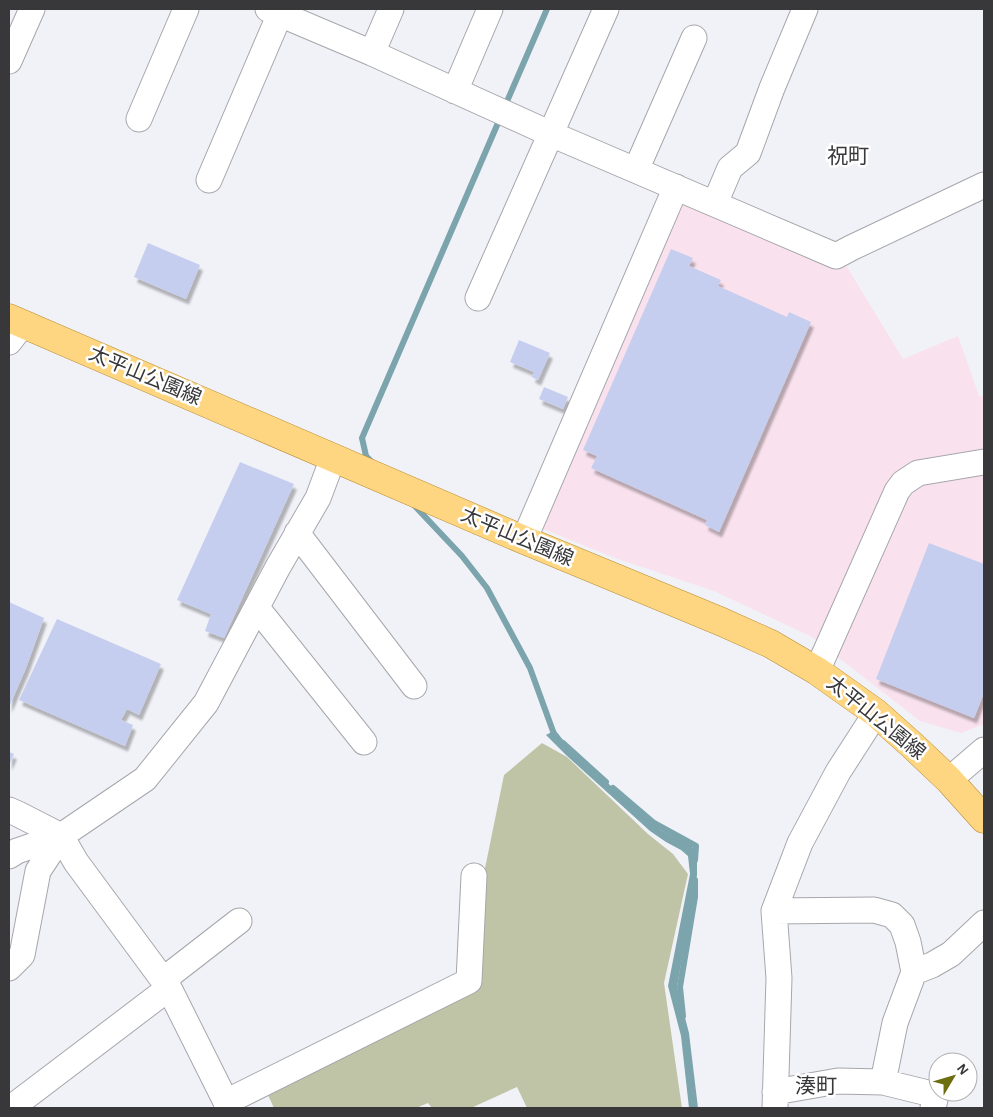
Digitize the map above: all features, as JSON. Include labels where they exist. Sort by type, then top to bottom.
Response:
[{"type":"main road","name":"太平山公園線","points":[[13,328],[367,472],[745,632],[792,656],[876,713],[949,780],[984,819]]},
{"type":"street","points":[[9,60],[32,9]]},
{"type":"street","points":[[139,119],[186,9]]},
{"type":"street","points":[[372,54],[391,9]]},
{"type":"street","points":[[454,91],[490,9]]},
{"type":"street","points":[[478,298],[606,9]]},
{"type":"street","points":[[715,203],[730,168],[748,153],[772,88],[805,9]]},
{"type":"street","points":[[209,180],[276,10],[551,134],[836,256],[984,185]]},
{"type":"street","points":[[636,170],[694,38]]},
{"type":"street","points":[[524,540],[676,187]]},
{"type":"street","points":[[9,856],[17,851],[61,836],[145,779],[206,703],[256,608],[318,498],[332,458]]},
{"type":"street","points":[[817,672],[897,491],[903,483],[918,473],[984,462]]},
{"type":"street","points":[[297,533],[414,686]]},
{"type":"street","points":[[256,608],[364,742]]},
{"type":"street","points":[[876,713],[838,772],[800,843],[774,911],[779,978],[775,1100],[838,1081],[883,1082],[936,1095],[933,1108]]},
{"type":"street","points":[[949,780],[984,750]]},
{"type":"street","points":[[9,810],[61,836],[76,862],[166,984],[226,1105],[469,981],[474,876]]},
{"type":"street","points":[[9,968],[22,956],[38,871],[61,836]]},
{"type":"street","points":[[774,911],[874,910],[892,915],[902,925],[908,942],[914,972],[894,1022],[883,1082]]},
{"type":"street","points":[[11,1108],[166,984],[239,921]]},
{"type":"street","points":[[914,972],[932,965],[951,954],[984,923]]},
{"type":"shaded area","points":[[690,202],[847,267],[903,359],[958,336],[979,396],[984,396],[984,724],[961,733],[920,721],[812,637],[714,591],[615,558],[541,528],[681,206]]},
{"type":"green space","points":[[542,743],[567,757],[648,834],[673,854],[688,874],[664,983],[682,1108],[527,1108],[517,1087],[471,1108],[432,1108],[428,1103],[416,1108],[274,1108],[266,1091],[475,988],[482,883],[504,775]]},
{"type":"water","points":[[555,730],[572,751],[659,829],[691,846],[696,852],[697,875],[677,987],[689,1033],[698,1108],[689,1108],[681,1036],[668,986],[690,874],[688,856],[650,831],[566,755],[546,735]]},
{"type":"building","points":[[148,243],[200,265],[186,299],[134,277]]},
{"type":"building","points":[[671,249],[693,258],[689,266],[721,280],[718,286],[787,317],[789,312],[811,322],[719,532],[705,525],[707,520],[591,468],[597,456],[583,450]]},
{"type":"building","points":[[519,340],[550,353],[538,380],[532,377],[534,372],[510,362]]},
{"type":"building","points":[[544,387],[568,397],[563,409],[539,399]]},
{"type":"building","points":[[240,462],[294,484],[224,638],[205,631],[211,614],[177,600]]},
{"type":"building","points":[[929,543],[984,564],[984,693],[974,718],[876,679]]},
{"type":"building","points":[[9,602],[44,618],[26,668],[9,707]]},
{"type":"building","points":[[57,619],[161,664],[139,715],[127,709],[121,720],[133,725],[125,746],[19,700]]},
{"type":"building","points":[[9,752],[14,754],[9,765]]},
{"type":"waterway","points":[[505,106],[547,9]]},
{"type":"waterway","points":[[374,464],[366,456],[362,438],[501,116]]},
{"type":"waterway","points":[[412,503],[462,556],[487,588],[530,668],[556,736]]},
{"type":"waterway","points":[[563,743],[606,782]]},
{"type":"waterway","points":[[613,788],[654,823],[696,846],[695,860]]},
{"type":"waterway","points":[[683,1016],[680,987],[695,897],[695,880]]},
{"type":"district","name":"祝町","points":[[848,156]]},
{"type":"district","name":"湊町","points":[[816,1086]]}]
